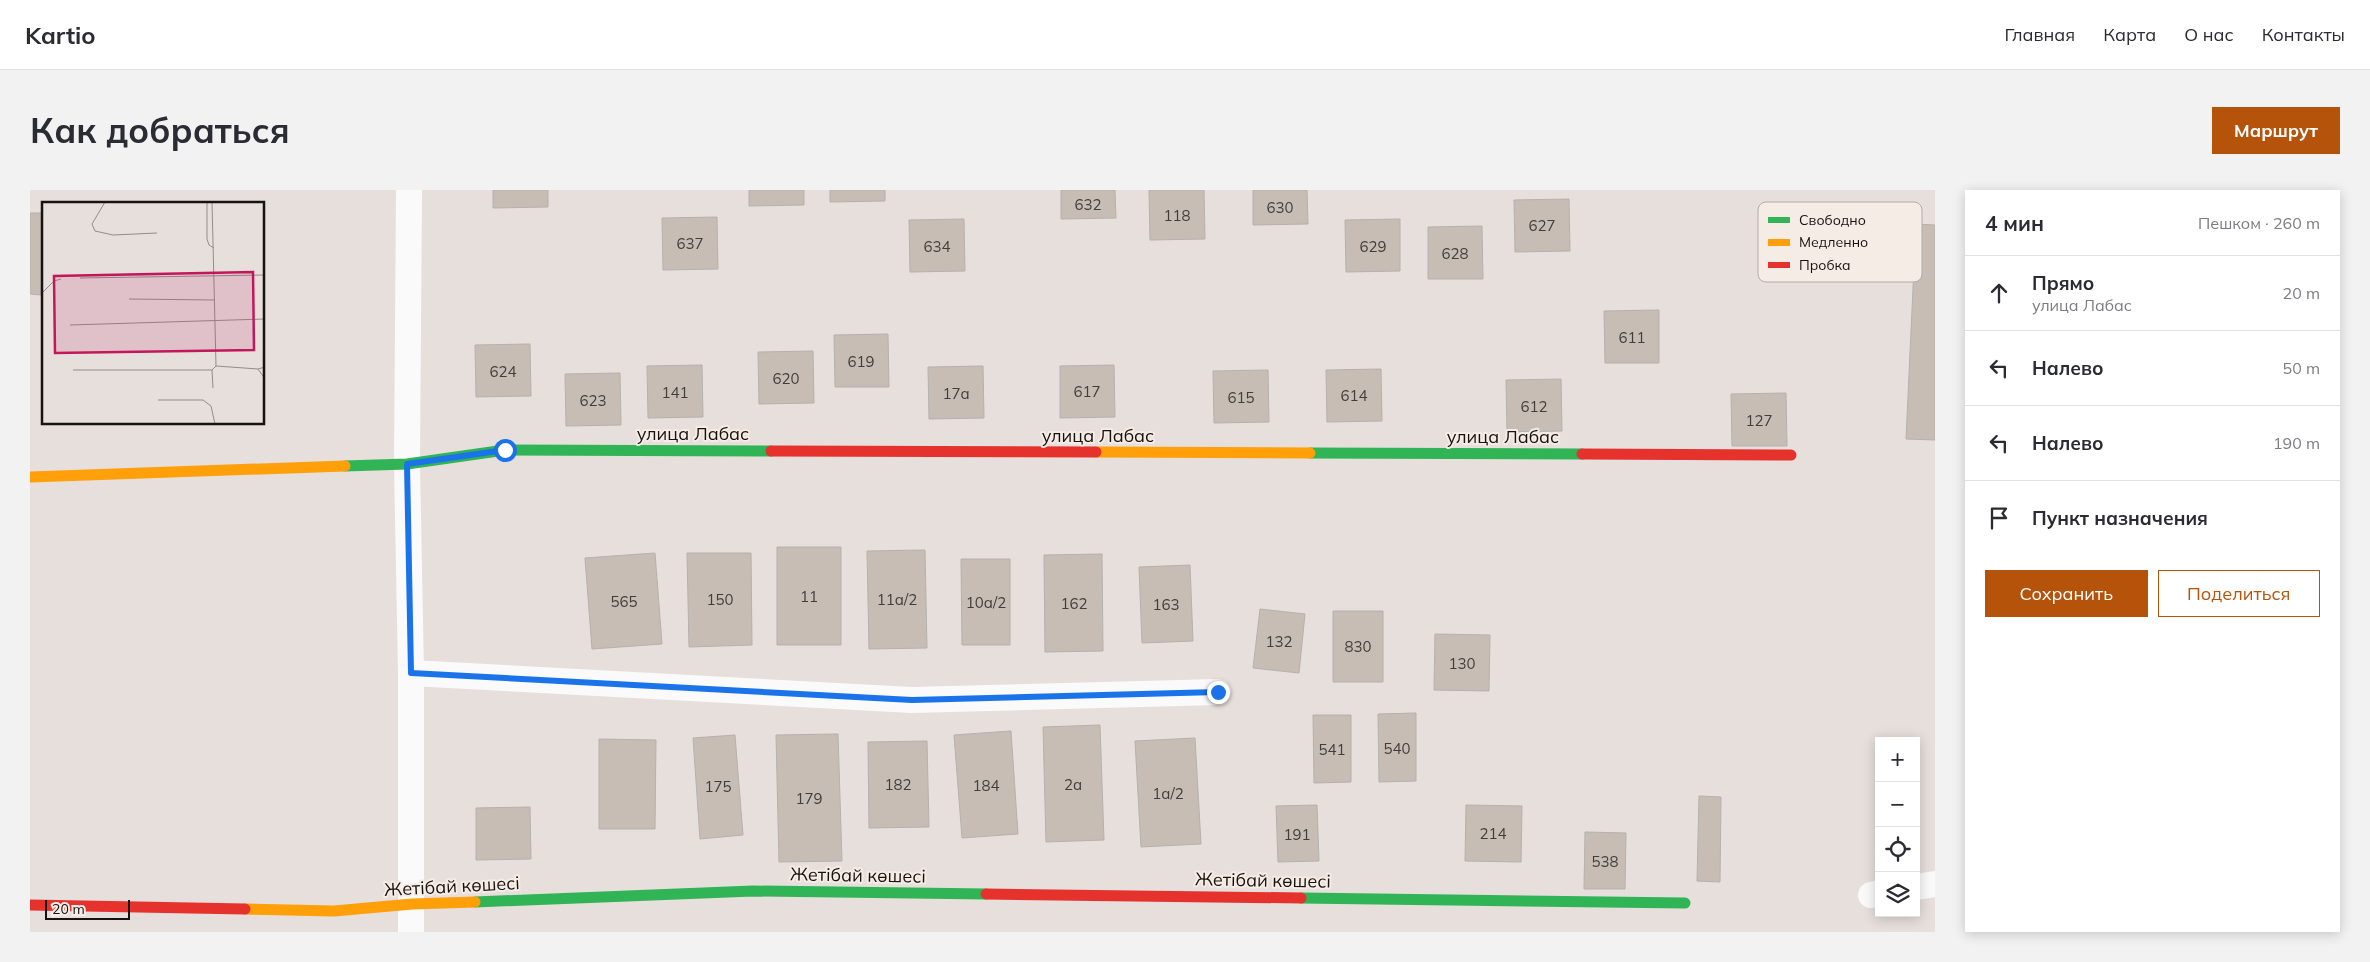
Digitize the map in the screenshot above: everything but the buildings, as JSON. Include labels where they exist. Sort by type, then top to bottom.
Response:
[{"type":"street","points":[[409,190],[407,464],[411,673],[411,932]]},
{"type":"street","name":"улица Лабас","points":[[30,477],[407,464],[505,450],[1791,455]]},
{"type":"street","points":[[411,673],[912,700],[1218,692]]},
{"type":"street","points":[[1920,886],[1935,884]]},
{"type":"street","name":"Жетібай көшесі","points":[[30,905],[334,911],[412,904],[753,891],[1686,903]]},
{"type":"traffic: fast","points":[[345,466],[407,464],[505,450],[771,451]]},
{"type":"traffic: fast","points":[[1310,453],[1582,454]]},
{"type":"traffic: fast","points":[[475,902],[753,891],[986,894]]},
{"type":"traffic: fast","points":[[1301,898],[1685,903]]},
{"type":"traffic: slow","points":[[1096,452],[1310,453]]},
{"type":"traffic: slow","points":[[30,477],[345,466]]},
{"type":"traffic: slow","points":[[245,909],[334,911],[412,904],[475,902]]},
{"type":"traffic: jam","points":[[771,451],[1096,452]]},
{"type":"traffic: jam","points":[[1582,454],[1791,455]]},
{"type":"traffic: jam","points":[[986,894],[1301,898]]},
{"type":"traffic: jam","points":[[30,905],[245,909]]},
{"type":"route","points":[[505,450],[407,464],[411,673],[912,700],[1218,692]]}]
